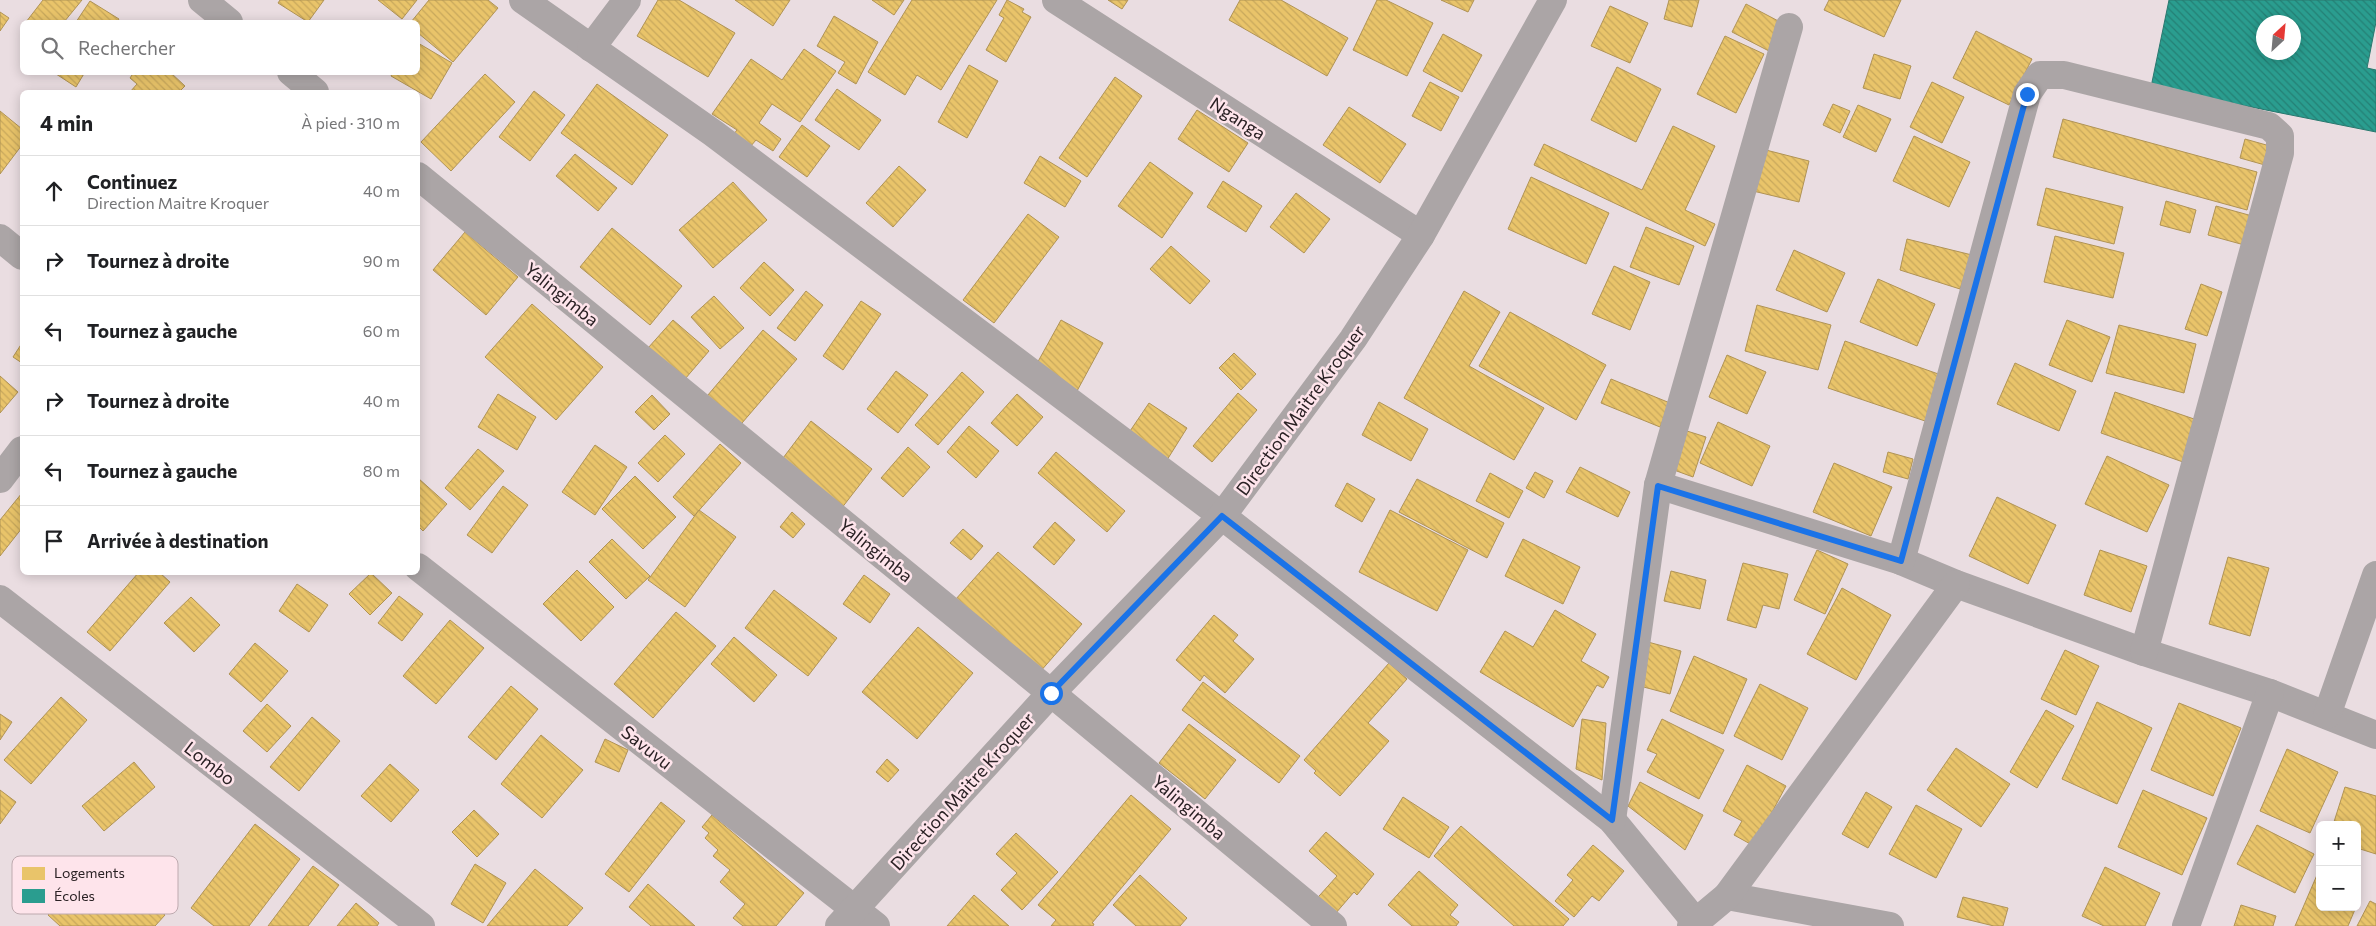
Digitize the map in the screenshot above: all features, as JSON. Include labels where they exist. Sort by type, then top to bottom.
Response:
[{"type":"street","points":[[202,0],[227,20]]},
{"type":"street","points":[[523,0],[713,133],[1222,516],[1612,820],[1695,925],[1727,896],[1956,584]]},
{"type":"street","points":[[591,48],[627,0]]},
{"type":"street","name":"Nganga","points":[[1056,0],[1421,235]]},
{"type":"street","name":"Direction Maitre Kroquer","points":[[857,921],[1051,693],[1222,516],[1353,339],[1421,235],[1552,0]]},
{"type":"street","points":[[1612,820],[1658,486],[1789,27]]},
{"type":"street","points":[[294,75],[311,90]]},
{"type":"street","points":[[1901,561],[2027,94],[2040,75],[2064,75],[2269,126],[2280,136],[2280,153],[2144,652]]},
{"type":"street","name":"Yalingimba","points":[[420,178],[1333,926]]},
{"type":"street","points":[[0,238],[20,254]]},
{"type":"street","points":[[0,479],[20,453]]},
{"type":"street","points":[[1658,486],[1901,561],[1956,584],[2144,652],[2270,693],[2376,735]]},
{"type":"street","name":"Savuvu","points":[[420,569],[857,921]]},
{"type":"street","points":[[2327,715],[2376,576]]},
{"type":"street","name":"Lombo","points":[[0,599],[421,926]]},
{"type":"street","points":[[2186,926],[2270,693]]},
{"type":"street","points":[[1727,896],[1890,926]]},
{"type":"building: Logements","points":[[43,0],[82,0],[66,20],[28,20]]},
{"type":"building: Logements","points":[[280,0],[324,0],[309,20],[305,20],[278,3]]},
{"type":"building: Logements","points":[[378,0],[417,0],[402,19]]},
{"type":"building: Logements","points":[[429,0],[488,0],[498,8],[453,62],[420,35],[420,20],[413,20]]},
{"type":"building: Logements","points":[[658,0],[679,0],[735,33],[708,77],[637,36]]},
{"type":"building: Logements","points":[[735,0],[790,0],[773,26]]},
{"type":"building: Logements","points":[[872,0],[904,0],[894,15]]},
{"type":"building: Logements","points":[[912,0],[997,0],[941,90],[917,75],[905,95],[868,72]]},
{"type":"building: Logements","points":[[1007,0],[1024,9],[1022,12],[1031,17],[1006,62],[986,50],[1004,18],[999,15]]},
{"type":"building: Logements","points":[[1108,0],[1128,0],[1122,9]]},
{"type":"building: Logements","points":[[1240,0],[1281,0],[1348,38],[1327,76],[1229,20]]},
{"type":"building: Logements","points":[[1377,0],[1386,0],[1433,23],[1407,76],[1353,50]]},
{"type":"building: Logements","points":[[1441,0],[1474,0],[1468,12]]},
{"type":"building: Logements","points":[[1669,0],[1699,0],[1692,27],[1664,19]]},
{"type":"building: Logements","points":[[1829,0],[1901,0],[1884,37],[1824,10]]},
{"type":"building: Logements","points":[[90,1],[119,19],[118,20],[77,20]]},
{"type":"building: Logements","points":[[1746,4],[1784,24],[1769,51],[1732,32]]},
{"type":"building: Logements","points":[[1610,6],[1648,23],[1630,63],[1591,46]]},
{"type":"building: Logements","points":[[0,12],[9,18],[0,31]]},
{"type":"building: Logements","points":[[834,16],[878,42],[856,84],[838,73],[845,62],[817,46]]},
{"type":"building: Logements","points":[[1976,31],[2032,59],[2009,105],[1953,78]]},
{"type":"building: Logements","points":[[1443,34],[1482,55],[1462,92],[1423,71]]},
{"type":"building: Logements","points":[[1725,36],[1764,54],[1736,113],[1697,94]]},
{"type":"building: Logements","points":[[420,44],[452,63],[431,99],[420,93],[420,90],[415,90],[391,76],[420,75]]},
{"type":"building: Logements","points":[[804,49],[836,71],[800,122],[772,104],[759,123],[781,139],[773,151],[756,140],[750,147],[733,135],[737,130],[712,114],[751,59],[782,80]]},
{"type":"building: Logements","points":[[1874,54],[1911,66],[1900,99],[1863,88]]},
{"type":"building: Logements","points":[[969,65],[998,81],[967,138],[938,122]]},
{"type":"building: Logements","points":[[1617,67],[1661,89],[1636,142],[1591,120]]},
{"type":"building: Logements","points":[[485,74],[515,102],[451,171],[421,142]]},
{"type":"building: Logements","points":[[58,75],[83,75],[76,87]]},
{"type":"building: Logements","points":[[132,75],[173,75],[185,86],[181,90],[132,90],[137,84],[130,78]]},
{"type":"building: Logements","points":[[1115,77],[1142,96],[1087,177],[1059,158]]},
{"type":"building: Logements","points":[[1430,82],[1459,97],[1441,131],[1412,116]]},
{"type":"building: Logements","points":[[1932,82],[1964,97],[1942,143],[1910,127]]},
{"type":"building: Logements","points":[[597,84],[668,135],[632,185],[561,133]]},
{"type":"building: Logements","points":[[837,89],[881,120],[859,150],[815,120]]},
{"type":"building: Logements","points":[[534,91],[565,115],[530,161],[499,137]]},
{"type":"building: Logements","points":[[1833,104],[1850,111],[1840,133],[1823,125]]},
{"type":"building: Logements","points":[[1858,105],[1891,119],[1876,152],[1843,137]]},
{"type":"building: Logements","points":[[1349,107],[1406,144],[1380,183],[1323,145]]},
{"type":"building: Logements","points":[[1197,110],[1248,143],[1229,172],[1178,139]]},
{"type":"building: Logements","points":[[0,111],[20,127],[20,148],[0,174]]},
{"type":"building: Logements","points":[[2063,119],[2257,172],[2247,210],[2053,157]]},
{"type":"building: Logements","points":[[802,125],[830,146],[807,177],[779,157]]},
{"type":"building: Logements","points":[[1673,126],[1715,146],[1685,210],[1715,224],[1705,246],[1534,165],[1544,144],[1642,190]]},
{"type":"building: Logements","points":[[1914,136],[1970,162],[1949,207],[1893,181]]},
{"type":"building: Logements","points":[[2245,139],[2277,148],[2272,167],[2240,158]]},
{"type":"building: Logements","points":[[1762,149],[1809,161],[1799,202],[1753,191]]},
{"type":"building: Logements","points":[[575,154],[617,188],[598,211],[556,176]]},
{"type":"building: Logements","points":[[1040,156],[1081,181],[1065,207],[1024,183]]},
{"type":"building: Logements","points":[[1150,162],[1193,193],[1162,238],[1118,206]]},
{"type":"building: Logements","points":[[899,166],[926,190],[893,227],[866,203]]},
{"type":"building: Logements","points":[[1531,177],[1609,213],[1586,264],[1508,229]]},
{"type":"building: Logements","points":[[1223,181],[1262,206],[1246,232],[1207,207]]},
{"type":"building: Logements","points":[[733,182],[767,220],[713,268],[679,230]]},
{"type":"building: Logements","points":[[2046,188],[2123,207],[2114,244],[2037,225]]},
{"type":"building: Logements","points":[[1296,193],[1330,219],[1304,253],[1270,227]]},
{"type":"building: Logements","points":[[2166,201],[2196,210],[2190,233],[2160,225]]},
{"type":"building: Logements","points":[[2216,206],[2256,217],[2248,246],[2208,235]]},
{"type":"building: Logements","points":[[1028,214],[1059,237],[994,323],[963,300]]},
{"type":"building: Logements","points":[[1646,227],[1694,246],[1679,285],[1630,267]]},
{"type":"building: Logements","points":[[612,228],[682,286],[650,325],[580,267]]},
{"type":"building: Logements","points":[[465,232],[518,277],[486,315],[433,270]]},
{"type":"building: Logements","points":[[2055,236],[2124,253],[2113,298],[2044,282]]},
{"type":"building: Logements","points":[[1907,239],[1972,255],[1960,289],[1900,270]]},
{"type":"building: Logements","points":[[1171,246],[1210,281],[1190,304],[1150,269]]},
{"type":"building: Logements","points":[[1794,250],[1845,273],[1827,312],[1776,290]]},
{"type":"building: Logements","points":[[764,262],[794,290],[770,316],[740,288]]},
{"type":"building: Logements","points":[[1614,266],[1650,282],[1630,330],[1592,314]]},
{"type":"building: Logements","points":[[1878,279],[1935,304],[1917,346],[1860,322]]},
{"type":"building: Logements","points":[[2201,284],[2222,292],[2207,336],[2185,329]]},
{"type":"building: Logements","points":[[806,291],[823,305],[795,341],[777,328]]},
{"type":"building: Logements","points":[[1464,291],[1500,312],[1469,366],[1544,408],[1514,460],[1404,398]]},
{"type":"building: Logements","points":[[714,296],[744,328],[720,349],[691,317]]},
{"type":"building: Logements","points":[[861,301],[881,314],[843,370],[823,356]]},
{"type":"building: Logements","points":[[532,304],[603,367],[556,420],[485,357]]},
{"type":"building: Logements","points":[[1757,305],[1831,325],[1818,370],[1745,351]]},
{"type":"building: Logements","points":[[1510,312],[1606,365],[1576,420],[1479,366]]},
{"type":"building: Logements","points":[[673,320],[709,351],[685,379],[648,348]]},
{"type":"building: Logements","points":[[1061,320],[1103,343],[1077,391],[1035,367]]},
{"type":"building: Logements","points":[[2067,320],[2110,337],[2092,382],[2049,365]]},
{"type":"building: Logements","points":[[2119,325],[2196,344],[2184,393],[2106,373]]},
{"type":"building: Logements","points":[[763,330],[797,359],[736,430],[702,402]]},
{"type":"building: Logements","points":[[1845,341],[1944,376],[1928,422],[1828,388]]},
{"type":"building: Logements","points":[[20,346],[20,362],[13,357]]},
{"type":"building: Logements","points":[[1234,353],[1256,374],[1241,390],[1219,368]]},
{"type":"building: Logements","points":[[1727,355],[1766,372],[1747,414],[1709,397]]},
{"type":"building: Logements","points":[[2015,363],[2076,391],[2059,431],[1997,404]]},
{"type":"building: Logements","points":[[896,371],[928,395],[898,433],[867,409]]},
{"type":"building: Logements","points":[[962,372],[984,392],[938,445],[915,425]]},
{"type":"building: Logements","points":[[0,376],[18,392],[0,413]]},
{"type":"building: Logements","points":[[1611,379],[1670,403],[1660,427],[1601,403]]},
{"type":"building: Logements","points":[[2115,392],[2197,420],[2183,462],[2101,433]]},
{"type":"building: Logements","points":[[1238,393],[1257,410],[1212,462],[1193,446]]},
{"type":"building: Logements","points":[[498,394],[536,417],[517,450],[478,427]]},
{"type":"building: Logements","points":[[1017,394],[1043,417],[1017,446],[991,423]]},
{"type":"building: Logements","points":[[652,395],[670,414],[654,430],[635,412]]},
{"type":"building: Logements","points":[[1379,402],[1428,429],[1411,461],[1362,435]]},
{"type":"building: Logements","points":[[1149,403],[1187,428],[1167,460],[1128,434]]},
{"type":"building: Logements","points":[[811,421],[872,469],[841,509],[780,462]]},
{"type":"building: Logements","points":[[1718,422],[1770,446],[1752,486],[1700,463]]},
{"type":"building: Logements","points":[[969,426],[999,451],[976,478],[947,452]]},
{"type":"building: Logements","points":[[1687,431],[1706,437],[1693,477],[1674,470]]},
{"type":"building: Logements","points":[[665,435],[685,454],[658,482],[638,463]]},
{"type":"building: Logements","points":[[720,444],[741,463],[694,516],[673,497]]},
{"type":"building: Logements","points":[[595,445],[627,467],[595,515],[562,492]]},
{"type":"building: Logements","points":[[908,447],[930,467],[903,497],[881,478]]},
{"type":"building: Logements","points":[[478,449],[504,471],[470,510],[445,488]]},
{"type":"building: Logements","points":[[1056,452],[1125,511],[1107,532],[1038,473]]},
{"type":"building: Logements","points":[[1888,452],[1913,459],[1908,479],[1883,472]]},
{"type":"building: Logements","points":[[2107,456],[2169,485],[2147,532],[2085,504]]},
{"type":"building: Logements","points":[[1834,463],[1892,487],[1871,536],[1813,512]]},
{"type":"building: Logements","points":[[1580,467],[1630,492],[1618,517],[1566,492]]},
{"type":"building: Logements","points":[[1535,472],[1553,481],[1544,498],[1526,488]]},
{"type":"building: Logements","points":[[1490,473],[1523,491],[1509,518],[1476,501]]},
{"type":"building: Logements","points":[[635,476],[676,517],[643,549],[602,509]]},
{"type":"building: Logements","points":[[1417,479],[1504,523],[1487,558],[1399,512]]},
{"type":"building: Logements","points":[[420,480],[447,504],[423,531],[420,528]]},
{"type":"building: Logements","points":[[1347,483],[1375,499],[1362,522],[1335,506]]},
{"type":"building: Logements","points":[[503,486],[528,505],[492,553],[467,535]]},
{"type":"building: Logements","points":[[20,495],[20,531],[0,556],[0,520]]},
{"type":"building: Logements","points":[[1997,497],[2056,525],[2028,584],[1969,556]]},
{"type":"building: Logements","points":[[699,510],[736,537],[685,607],[648,580]]},
{"type":"building: Logements","points":[[1390,510],[1468,550],[1437,611],[1359,572]]},
{"type":"building: Logements","points":[[792,512],[805,524],[793,538],[780,527]]},
{"type":"building: Logements","points":[[1055,522],[1075,540],[1054,565],[1033,547]]},
{"type":"building: Logements","points":[[963,529],[983,546],[971,560],[950,543]]},
{"type":"building: Logements","points":[[612,539],[650,576],[626,599],[589,562]]},
{"type":"building: Logements","points":[[1523,539],[1580,567],[1563,604],[1505,576]]},
{"type":"building: Logements","points":[[1817,550],[1848,564],[1825,614],[1794,600]]},
{"type":"building: Logements","points":[[2100,550],[2147,566],[2131,612],[2084,595]]},
{"type":"building: Logements","points":[[998,552],[1082,624],[1039,673],[955,600]]},
{"type":"building: Logements","points":[[2228,557],[2269,568],[2250,636],[2209,624]]},
{"type":"building: Logements","points":[[1743,563],[1788,574],[1779,609],[1763,605],[1756,628],[1727,620]]},
{"type":"building: Logements","points":[[577,570],[614,607],[581,641],[543,604]]},
{"type":"building: Logements","points":[[1671,571],[1706,580],[1700,609],[1664,601]]},
{"type":"building: Logements","points":[[136,575],[162,575],[170,582],[110,651],[87,632]]},
{"type":"building: Logements","points":[[369,575],[373,575],[392,593],[370,615],[349,594]]},
{"type":"building: Logements","points":[[864,575],[890,594],[870,623],[843,604]]},
{"type":"building: Logements","points":[[297,584],[328,605],[309,632],[279,611]]},
{"type":"building: Logements","points":[[1842,588],[1891,615],[1856,680],[1807,654]]},
{"type":"building: Logements","points":[[774,590],[837,638],[808,676],[745,628]]},
{"type":"building: Logements","points":[[399,596],[423,614],[402,641],[378,623]]},
{"type":"building: Logements","points":[[191,597],[220,625],[194,652],[164,623]]},
{"type":"building: Logements","points":[[1555,610],[1596,634],[1581,661],[1609,677],[1603,688],[1597,685],[1573,727],[1480,672],[1505,631],[1533,647]]},
{"type":"building: Logements","points":[[676,612],[716,646],[653,718],[614,684]]},
{"type":"building: Logements","points":[[1214,615],[1238,635],[1233,641],[1254,659],[1225,693],[1204,675],[1200,681],[1176,660]]},
{"type":"building: Logements","points":[[450,620],[484,648],[436,704],[403,676]]},
{"type":"building: Logements","points":[[918,627],[973,673],[917,739],[862,692]]},
{"type":"building: Logements","points":[[734,637],[777,675],[754,702],[711,664]]},
{"type":"building: Logements","points":[[1648,642],[1681,651],[1670,694],[1636,685]]},
{"type":"building: Logements","points":[[255,643],[288,671],[261,702],[229,674]]},
{"type":"building: Logements","points":[[2065,650],[2099,666],[2076,715],[2041,699]]},
{"type":"building: Logements","points":[[1694,656],[1747,679],[1723,734],[1670,711]]},
{"type":"building: Logements","points":[[1389,663],[1407,679],[1368,723],[1389,741],[1340,796],[1314,773],[1316,771],[1304,760]]},
{"type":"building: Logements","points":[[1203,682],[1300,756],[1279,783],[1182,710]]},
{"type":"building: Logements","points":[[1760,684],[1808,708],[1782,760],[1734,736]]},
{"type":"building: Logements","points":[[511,686],[538,709],[496,760],[468,737]]},
{"type":"building: Logements","points":[[61,697],[87,720],[31,784],[4,760]]},
{"type":"building: Logements","points":[[2097,702],[2152,728],[2117,804],[2062,779]]},
{"type":"building: Logements","points":[[2179,703],[2241,728],[2213,796],[2151,770]]},
{"type":"building: Logements","points":[[267,704],[291,726],[267,752],[243,731]]},
{"type":"building: Logements","points":[[2046,710],[2074,726],[2037,788],[2010,772]]},
{"type":"building: Logements","points":[[0,714],[12,722],[0,740]]},
{"type":"building: Logements","points":[[312,717],[340,741],[299,791],[270,767]]},
{"type":"building: Logements","points":[[1582,719],[1606,723],[1602,780],[1576,769]]},
{"type":"building: Logements","points":[[1662,719],[1724,750],[1699,799],[1647,772],[1657,754],[1647,750]]},
{"type":"building: Logements","points":[[1189,724],[1236,760],[1205,799],[1159,763]]},
{"type":"building: Logements","points":[[541,735],[583,770],[542,818],[501,784]]},
{"type":"building: Logements","points":[[605,739],[628,750],[619,772],[595,762]]},
{"type":"building: Logements","points":[[1956,748],[2010,784],[1981,827],[1927,790]]},
{"type":"building: Logements","points":[[2287,749],[2338,772],[2310,833],[2260,811]]},
{"type":"building: Logements","points":[[887,759],[899,770],[888,782],[876,772]]},
{"type":"building: Logements","points":[[134,762],[155,787],[104,831],[82,806]]},
{"type":"building: Logements","points":[[390,764],[419,790],[391,822],[361,796]]},
{"type":"building: Logements","points":[[1747,765],[1786,786],[1754,846],[1734,835],[1742,821],[1723,811]]},
{"type":"building: Logements","points":[[1640,782],[1703,815],[1685,850],[1628,806]]},
{"type":"building: Logements","points":[[2345,787],[2376,796],[2376,854],[2361,849],[2361,821],[2334,821]]},
{"type":"building: Logements","points":[[0,790],[16,802],[0,824]]},
{"type":"building: Logements","points":[[2143,790],[2207,818],[2182,875],[2118,847]]},
{"type":"building: Logements","points":[[1866,792],[1892,807],[1868,848],[1842,834]]},
{"type":"building: Logements","points":[[1131,795],[1171,829],[1092,923],[1094,924],[1093,926],[1051,926],[1056,920],[1038,905]]},
{"type":"building: Logements","points":[[1403,797],[1449,827],[1429,858],[1383,829]]},
{"type":"building: Logements","points":[[661,802],[685,821],[629,892],[605,874]]},
{"type":"building: Logements","points":[[1916,805],[1962,829],[1936,878],[1889,854]]},
{"type":"building: Logements","points":[[474,810],[499,834],[477,857],[452,832]]},
{"type":"building: Logements","points":[[712,815],[804,893],[776,926],[743,926],[733,918],[745,904],[720,882],[730,870],[713,856],[718,850],[705,838],[709,833],[702,827]]},
{"type":"building: Logements","points":[[255,824],[300,859],[249,926],[214,926],[191,908]]},
{"type":"building: Logements","points":[[2257,825],[2314,854],[2295,893],[2237,864]]},
{"type":"building: Logements","points":[[1461,826],[1569,919],[1563,926],[1514,926],[1434,856]]},
{"type":"building: Logements","points":[[1326,832],[1374,874],[1357,895],[1354,892],[1329,921],[1311,905],[1337,876],[1309,851]]},
{"type":"building: Logements","points":[[1016,833],[1058,872],[1022,910],[1001,890],[1017,873],[996,854]]},
{"type":"building: Logements","points":[[1593,845],[1624,871],[1599,901],[1592,896],[1574,917],[1555,901],[1573,880],[1567,875]]},
{"type":"building: Logements","points":[[475,864],[506,883],[483,923],[451,904]]},
{"type":"building: Logements","points":[[313,866],[339,885],[308,926],[268,926]]},
{"type":"building: Logements","points":[[2105,867],[2160,893],[2145,926],[2104,926],[2082,916]]},
{"type":"building: Logements","points":[[535,869],[583,908],[567,926],[487,926]]},
{"type":"building: Logements","points":[[1419,871],[1458,905],[1450,915],[1459,922],[1456,926],[1412,926],[1388,905]]},
{"type":"building: Logements","points":[[1140,875],[1187,918],[1180,926],[1136,926],[1113,905]]},
{"type":"building: Logements","points":[[2316,877],[2316,911],[2354,911],[2348,926],[2295,926]]},
{"type":"building: Logements","points":[[648,884],[695,926],[651,926],[629,907]]},
{"type":"building: Logements","points":[[974,895],[1009,926],[947,926]]},
{"type":"building: Logements","points":[[1963,897],[2008,908],[2003,926],[1994,926],[1957,917]]},
{"type":"building: Logements","points":[[2370,901],[2376,904],[2376,926],[2357,926]]},
{"type":"building: Logements","points":[[356,903],[379,923],[377,926],[337,926]]},
{"type":"building: Logements","points":[[2241,905],[2276,916],[2273,926],[2234,926]]},
{"type":"building: Logements","points":[[48,915],[165,915],[155,926],[60,926]]},
{"type":"building: Écoles","points":[[2169,0],[2376,0],[2376,22],[2367,68],[2376,70],[2376,132],[2151,87]]},
{"type":"route","points":[[1051,693],[1222,516],[1612,820],[1658,486],[1901,561],[2027,94]]}]
